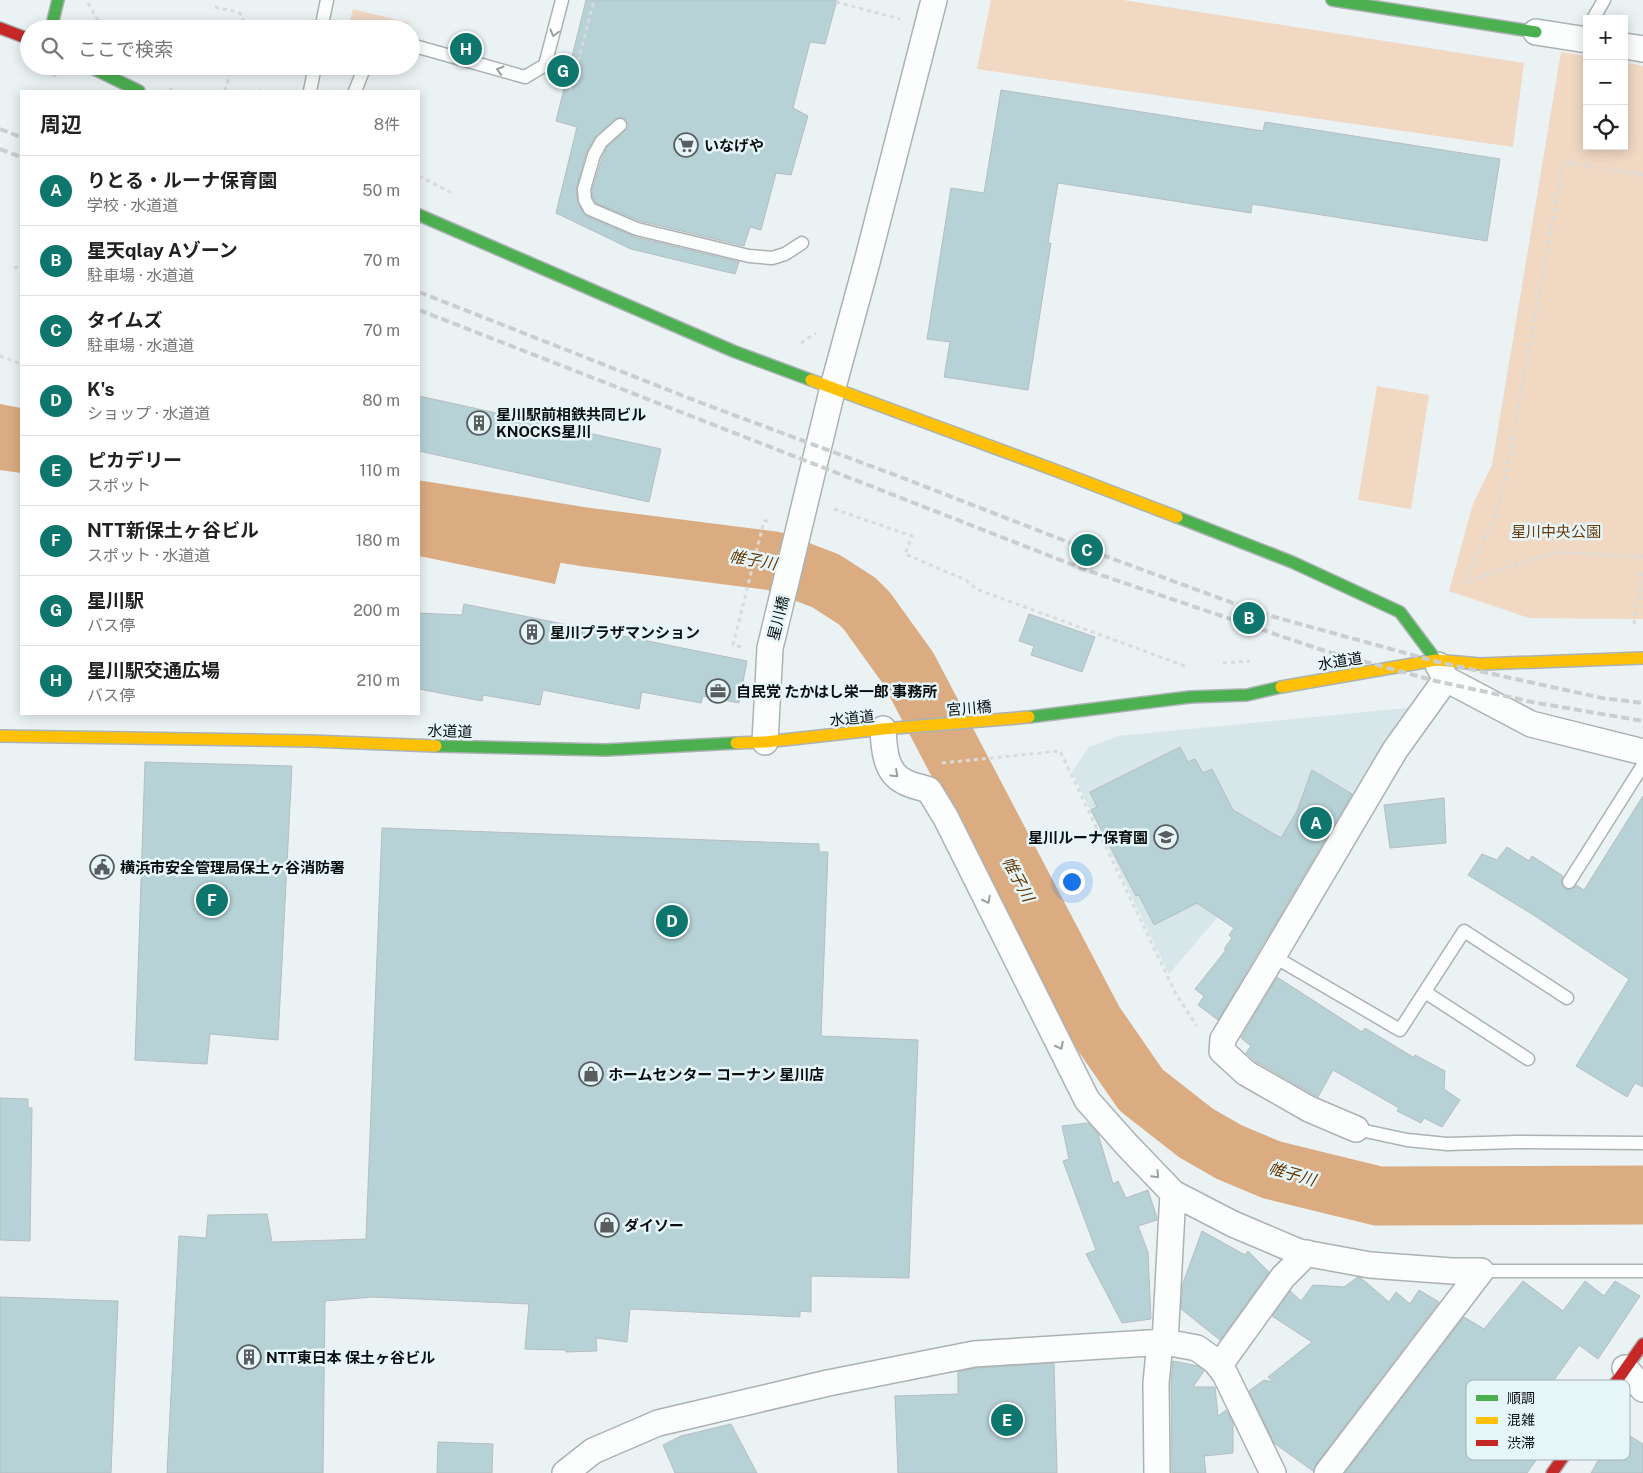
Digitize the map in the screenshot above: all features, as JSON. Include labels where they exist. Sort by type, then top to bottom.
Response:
[{"type":"street","points":[[53,20],[58,0]]},
{"type":"street","name":"星川橋","points":[[765,742],[770,648],[833,387],[870,252],[934,0]]},
{"type":"street","points":[[1332,0],[1374,4],[1536,32],[1583,32]]},
{"type":"street","points":[[0,28],[20,36]]},
{"type":"street","points":[[1628,47],[1643,49]]},
{"type":"street","points":[[106,75],[137,90]]},
{"type":"street","points":[[420,215],[733,351],[1060,472],[1292,562],[1400,612],[1441,669],[1531,724],[1643,752]]},
{"type":"street","name":"水道道","points":[[1044,716],[1190,697],[1247,695],[1288,685],[1480,664],[1643,658]]},
{"type":"street","points":[[1356,1129],[1309,1109],[1246,1073],[1222,1051],[1223,1039],[1441,669]]},
{"type":"street","name":"宮川橋","points":[[890,729],[1044,716]]},
{"type":"street","points":[[890,729],[884,747],[889,768],[904,782],[929,790],[946,818],[1087,1100],[1127,1146],[1173,1193],[1233,1224],[1299,1252],[1370,1265],[1452,1271],[1481,1271]]},
{"type":"street","name":"水道道","points":[[0,736],[311,740],[580,750],[765,742],[890,729]]},
{"type":"street","points":[[1157,1473],[1156,1382],[1162,1342],[1173,1193]]},
{"type":"street","points":[[1219,1366],[1283,1277],[1307,1253]]},
{"type":"street","points":[[1327,1473],[1481,1271]]},
{"type":"street","points":[[565,1473],[593,1451],[658,1423],[828,1383],[974,1354],[1162,1342],[1197,1348],[1215,1361],[1225,1374],[1273,1473]]},
{"type":"street","points":[[1617,1380],[1643,1344]]},
{"type":"street","points":[[1625,1368],[1643,1389]]},
{"type":"street","points":[[1552,1473],[1561,1460]]},
{"type":"lane","points":[[324,20],[327,0]]},
{"type":"lane","points":[[420,48],[524,77],[545,65],[562,0]]},
{"type":"lane","points":[[1596,15],[1604,0]]},
{"type":"lane","points":[[310,90],[313,75]]},
{"type":"lane","points":[[355,90],[361,75]]},
{"type":"lane","points":[[620,125],[601,142],[594,155],[584,189],[585,200],[590,209],[637,229],[749,256],[772,258],[785,254],[802,243]]},
{"type":"lane","points":[[1569,882],[1643,764]]},
{"type":"lane","points":[[1273,956],[1400,1030],[1464,931],[1566,998]]},
{"type":"lane","points":[[1425,992],[1528,1059]]},
{"type":"lane","points":[[1356,1129],[1406,1140],[1447,1144],[1517,1142],[1643,1143]]},
{"type":"lane","points":[[1481,1271],[1643,1272]]},
{"type":"path","points":[[87,0],[98,20]]},
{"type":"path","points":[[570,92],[594,0]]},
{"type":"path","points":[[836,2],[901,19]]},
{"type":"path","points":[[215,7],[238,12],[243,16],[243,20]]},
{"type":"path","points":[[225,90],[229,75]]},
{"type":"path","points":[[1643,174],[1563,162],[1505,480],[1498,508],[1465,583],[1557,552],[1643,557]]},
{"type":"path","points":[[14,268],[20,266]]},
{"type":"path","points":[[0,356],[20,364]]},
{"type":"path","points":[[807,499],[912,536],[905,554],[966,580],[976,589],[1185,666],[1194,665]]},
{"type":"path","points":[[733,645],[764,521]]},
{"type":"path","points":[[1634,624],[1643,569]]},
{"type":"path","points":[[1220,663],[1255,661]]},
{"type":"path","points":[[936,764],[1060,752],[1176,994],[1194,1024],[1222,1051]]},
{"type":"shaded area","points":[[0,404],[20,408],[20,473],[0,470]]},
{"type":"shaded area","points":[[420,487],[572,519],[555,584],[420,556]]},
{"type":"shaded area","points":[[1416,707],[1277,937],[1228,905],[1169,974],[1072,772],[1089,747],[1118,736]]},
{"type":"green space","points":[[991,0],[1123,0],[1524,63],[1513,147],[977,69]]},
{"type":"green space","points":[[353,9],[397,20],[350,20]]},
{"type":"green space","name":"星川中央公園","points":[[1561,52],[1583,55],[1583,150],[1628,150],[1628,63],[1643,66],[1643,619],[1529,618],[1449,591],[1473,504],[1492,465]]},
{"type":"green space","points":[[1377,386],[1429,395],[1411,509],[1358,500]]},
{"type":"building","name":"いなげや","points":[[586,0],[837,0],[825,44],[810,42],[793,108],[808,116],[791,175],[776,173],[761,230],[750,227],[744,246],[640,221],[596,203],[592,190],[602,158],[607,147],[628,128],[628,123],[623,117],[615,119],[596,136],[586,153],[576,190],[578,204],[586,216],[635,237],[739,262],[735,274],[631,249],[556,213],[577,127],[556,121]]},
{"type":"building","points":[[1001,90],[1263,131],[1265,122],[1500,159],[1487,241],[1252,204],[1251,213],[1058,183],[1048,243],[1051,243],[1028,390],[944,377],[950,342],[927,339],[951,188],[984,193]]},
{"type":"building","name":"星川駅前相鉄共同ビル KNOCKS星川","points":[[420,396],[661,449],[649,502],[420,451]]},
{"type":"building","name":"星川プラザマンション","points":[[464,604],[747,661],[739,703],[703,696],[701,703],[642,692],[639,709],[543,690],[540,705],[483,695],[482,701],[420,689],[420,613],[462,615]]},
{"type":"building","points":[[1029,614],[1095,637],[1082,672],[1031,655],[1034,646],[1019,641]]},
{"type":"building","points":[[1180,747],[1188,762],[1195,759],[1203,773],[1212,769],[1233,810],[1281,838],[1297,811],[1312,770],[1352,794],[1218,1020],[1198,1005],[1204,996],[1195,989],[1226,950],[1224,949],[1232,938],[1229,935],[1234,928],[1197,903],[1154,925],[1139,895],[1136,896],[1091,810],[1097,807],[1090,792]]},
{"type":"building","points":[[145,762],[292,766],[278,1040],[210,1034],[207,1064],[135,1060]]},
{"type":"building","points":[[1643,796],[1643,1087],[1635,1083],[1627,1097],[1576,1066],[1629,979],[1532,914],[1468,875],[1482,854],[1497,860],[1507,847],[1529,861],[1532,856],[1563,876],[1561,882],[1565,889],[1572,889],[1576,885],[1584,890]]},
{"type":"building","points":[[1444,798],[1446,843],[1390,848],[1384,805]]},
{"type":"building","name":"ホームセンター コーナン 星川店","points":[[382,828],[819,844],[819,852],[828,852],[821,1036],[918,1040],[909,1278],[811,1276],[811,1312],[800,1311],[800,1317],[630,1309],[627,1342],[596,1338],[597,1351],[566,1352],[566,1350],[525,1349],[529,1304],[373,1297],[325,1301],[323,1473],[167,1473],[179,1236],[206,1238],[208,1215],[267,1214],[272,1242],[366,1239]]},
{"type":"building","points":[[1277,977],[1362,1032],[1365,1028],[1413,1057],[1415,1055],[1445,1071],[1444,1089],[1460,1100],[1442,1127],[1424,1118],[1421,1123],[1397,1111],[1399,1108],[1333,1070],[1318,1097],[1255,1061],[1246,1053],[1251,1046],[1241,1038]]},
{"type":"building","points":[[0,1098],[28,1099],[28,1108],[32,1108],[30,1241],[0,1240]]},
{"type":"building","points":[[1088,1123],[1098,1134],[1113,1184],[1118,1181],[1126,1198],[1148,1190],[1157,1218],[1157,1220],[1138,1226],[1148,1252],[1151,1319],[1122,1323],[1086,1254],[1096,1250],[1063,1161],[1069,1159],[1062,1126]]},
{"type":"building","points":[[1202,1231],[1245,1255],[1248,1251],[1269,1272],[1220,1340],[1181,1309],[1183,1283]]},
{"type":"building","points":[[1358,1277],[1389,1302],[1396,1292],[1410,1304],[1419,1290],[1439,1302],[1316,1464],[1313,1471],[1274,1443],[1249,1391],[1264,1380],[1273,1382],[1268,1377],[1312,1342],[1272,1316],[1290,1291],[1301,1301],[1313,1285],[1344,1287]]},
{"type":"building","points":[[1523,1281],[1563,1311],[1585,1281],[1604,1296],[1615,1281],[1640,1296],[1598,1359],[1579,1345],[1554,1380],[1466,1380],[1466,1460],[1536,1460],[1527,1473],[1345,1473],[1464,1317],[1484,1329]]},
{"type":"building","points":[[0,1297],[118,1301],[111,1473],[0,1473]]},
{"type":"building","points":[[1173,1361],[1198,1366],[1204,1371],[1193,1387],[1215,1387],[1218,1416],[1226,1410],[1233,1423],[1233,1453],[1204,1456],[1206,1473],[1172,1473],[1171,1381]]},
{"type":"building","points":[[1054,1363],[1057,1473],[898,1473],[895,1396],[958,1394],[958,1372],[976,1368]]},
{"type":"building","points":[[731,1424],[757,1473],[675,1473],[663,1445],[681,1436]]},
{"type":"building","points":[[1630,1436],[1643,1444],[1643,1473],[1591,1473],[1599,1460],[1630,1460]]},
{"type":"building","points":[[438,1442],[493,1444],[492,1473],[437,1473]]},
{"type":"waterway","name":"帷子川","points":[[420,510],[585,537],[774,561],[826,581],[857,601],[867,611],[908,668],[1094,1022],[1141,1090],[1196,1133],[1229,1152],[1272,1170],[1378,1196],[1643,1195]]},
{"type":"railway","points":[[0,129],[20,137]]},
{"type":"railway","points":[[0,149],[20,157]]},
{"type":"railway","points":[[420,292],[699,402],[1260,613],[1438,662],[1602,698],[1643,703]]},
{"type":"railway","points":[[420,310],[1086,570],[1322,650],[1436,681],[1537,703],[1643,721]]},
{"type":"traffic: fast","points":[[53,20],[58,0]]},
{"type":"traffic: fast","points":[[1332,0],[1536,32]]},
{"type":"traffic: fast","points":[[106,75],[137,90]]},
{"type":"traffic: fast","points":[[420,215],[733,351],[811,380]]},
{"type":"traffic: fast","points":[[1177,517],[1292,562],[1400,612],[1436,660]]},
{"type":"traffic: fast","points":[[1029,717],[1190,697],[1247,695],[1281,687]]},
{"type":"traffic: fast","points":[[436,746],[606,750],[736,743]]},
{"type":"traffic: slow","points":[[811,380],[1177,517]]},
{"type":"traffic: slow","points":[[1281,687],[1436,660],[1480,664],[1643,658]]},
{"type":"traffic: slow","points":[[736,743],[765,742],[883,729],[1029,717]]},
{"type":"traffic: slow","points":[[0,736],[311,741],[436,746]]},
{"type":"traffic: jam","points":[[0,28],[20,36]]},
{"type":"traffic: jam","points":[[1618,1380],[1643,1344]]},
{"type":"traffic: jam","points":[[1552,1473],[1561,1460]]},
{"type":"place","name":"星川駅交通広場","points":[[466,49]]},
{"type":"place","name":"星川駅","points":[[563,71]]},
{"type":"place","name":"いなげや","points":[[686,145]]},
{"type":"place","name":"星川駅前相鉄共同ビル KNOCKS星川","points":[[479,423]]},
{"type":"place","name":"タイムズ","points":[[1087,550]]},
{"type":"place","name":"星天qlay Aゾーン","points":[[1249,618]]},
{"type":"place","name":"星川プラザマンション","points":[[532,632]]},
{"type":"place","name":"自民党 たかはし栄一郎 事務所","points":[[718,691]]},
{"type":"place","name":"りとる・ルーナ保育園","points":[[1316,823]]},
{"type":"place","name":"星川ルーナ保育園","points":[[1166,837]]},
{"type":"place","name":"横浜市安全管理局保土ヶ谷消防署","points":[[102,867]]},
{"type":"place","name":"NTT新保土ヶ谷ビル","points":[[212,900]]},
{"type":"place","name":"K's","points":[[672,921]]},
{"type":"place","name":"ホームセンター コーナン 星川店","points":[[591,1074]]},
{"type":"place","name":"ダイソー","points":[[607,1225]]},
{"type":"place","name":"NTT東日本 保土ヶ谷ビル","points":[[249,1357]]},
{"type":"place","name":"ピカデリー","points":[[1007,1420]]}]
